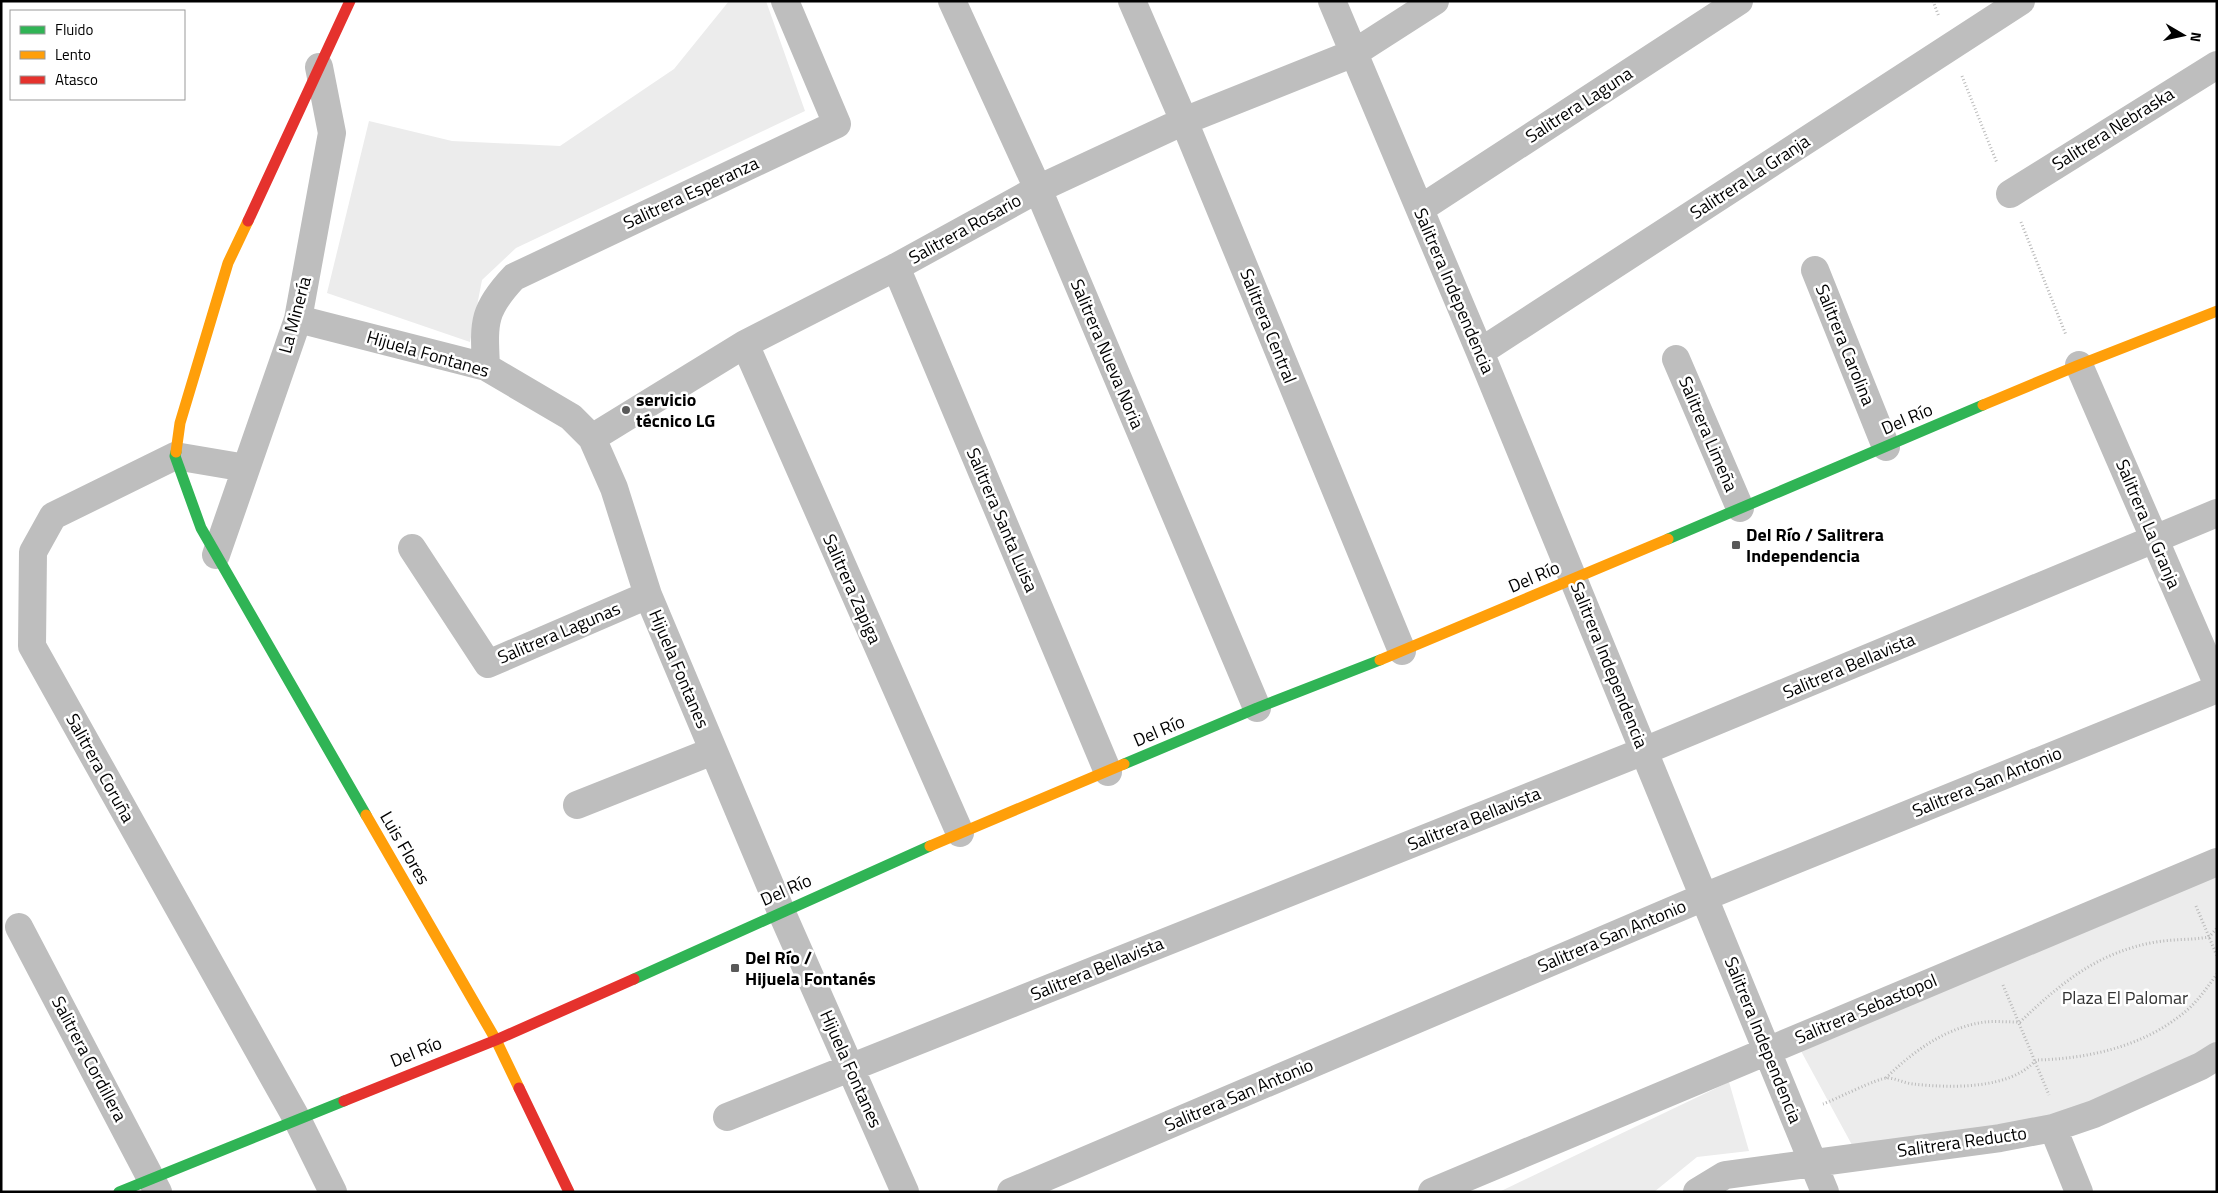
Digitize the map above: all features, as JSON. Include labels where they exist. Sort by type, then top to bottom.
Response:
[{"type":"street","points":[[246,468],[175,456],[180,423],[228,263],[350,1]]},
{"type":"street","name":"Salitrera Esperanza","points":[[486,367],[484,325],[488,311],[500,292],[514,277],[837,124],[785,1]]},
{"type":"street","name":"Salitrera Nueva Noria","points":[[952,1],[1038,189],[1257,708]]},
{"type":"street","name":"Salitrera Central","points":[[1132,1],[1184,121],[1402,651]]},
{"type":"street","name":"Salitrera Independencia","points":[[1332,1],[1480,352],[1825,1192]]},
{"type":"street","name":"Salitrera Rosario","points":[[592,438],[745,344],[896,267],[1038,189],[1184,121],[1354,53],[1435,1]]},
{"type":"street","name":"Salitrera Laguna","points":[[1420,209],[1739,1]]},
{"type":"street","name":"Salitrera La Granja","points":[[1480,352],[2021,1]]},
{"type":"street","name":"Salitrera Nebraska","points":[[2010,194],[2217,64]]},
{"type":"street","name":"La Minería","points":[[216,555],[298,319],[332,133],[319,67]]},
{"type":"street","name":"Salitrera Santa Luisa","points":[[896,267],[1108,772]]},
{"type":"street","name":"Salitrera Carolina","points":[[1815,270],[1886,447]]},
{"type":"street","name":"Del Río","points":[[119,1192],[154,1185],[297,1119],[496,1040],[960,833],[1257,708],[1402,651],[2079,365],[2217,311]]},
{"type":"street","name":"Hijuela Fontanes","points":[[298,319],[486,367],[570,417],[592,438],[614,488],[648,595],[713,751],[905,1192]]},
{"type":"street","name":"Salitrera Zapiga","points":[[745,344],[960,833]]},
{"type":"street","name":"Salitrera Limeña","points":[[1676,359],[1740,508]]},
{"type":"street","name":"Salitrera La Granja","points":[[2079,365],[2217,683]]},
{"type":"street","name":"Luis Flores","points":[[175,456],[200,528],[496,1040],[570,1192]]},
{"type":"street","name":"Salitrera Coruña","points":[[175,456],[53,516],[33,552],[32,646],[297,1119],[333,1192]]},
{"type":"street","name":"Salitrera Bellavista","points":[[727,1117],[1644,751],[2217,513]]},
{"type":"street","name":"Salitrera Lagunas","points":[[412,548],[488,664],[648,595]]},
{"type":"street","name":"Salitrera San Antonio","points":[[1011,1192],[1704,897],[2217,689]]},
{"type":"street","points":[[577,806],[713,751]]},
{"type":"street","name":"Salitrera Sebastopol","points":[[1432,1192],[2217,862]]},
{"type":"street","name":"Salitrera Cordillera","points":[[19,928],[154,1185]]},
{"type":"street","name":"Salitrera Reducto","points":[[1697,1192],[1726,1174],[2000,1138],[2057,1127],[2094,1114],[2201,1066],[2217,1056]]},
{"type":"street","points":[[2057,1127],[2079,1192]]},
{"type":"path","points":[[2183,876],[2217,956]]},
{"type":"path","points":[[1794,1117],[1886,1078],[1902,1062],[1936,1039],[1961,1028],[1985,1022],[2020,1022],[2055,989],[2075,974],[2106,958],[2154,942],[2209,937],[2217,928]]},
{"type":"path","points":[[1991,957],[2036,1060],[2057,1127]]},
{"type":"path","points":[[1886,1078],[1910,1084],[1935,1086],[1985,1084],[2016,1076],[2028,1069],[2036,1060],[2074,1057],[2105,1051],[2151,1034],[2181,1015],[2195,1003],[2217,974]]},
{"type":"green space","points":[[729,1],[766,1],[805,111],[516,248],[482,280],[470,342],[327,293],[369,121],[452,141],[560,146],[674,69]]},
{"type":"green space","name":"Plaza El Palomar","points":[[2217,867],[2217,1049],[2093,1101],[2009,1129],[1858,1156],[1795,1040]]},
{"type":"green space","points":[[1729,1082],[1749,1151],[1697,1157],[1654,1192],[1499,1192]]},
{"type":"traffic: fast","points":[[1668,539],[1983,405]]},
{"type":"traffic: fast","points":[[176,452],[175,456],[201,528],[366,815]]},
{"type":"traffic: fast","points":[[1124,764],[1257,708],[1380,660]]},
{"type":"traffic: fast","points":[[634,979],[930,846]]},
{"type":"traffic: fast","points":[[119,1192],[344,1101]]},
{"type":"traffic: slow","points":[[176,452],[180,423],[228,263],[248,221]]},
{"type":"traffic: slow","points":[[1983,405],[2217,311]]},
{"type":"traffic: slow","points":[[1380,660],[1668,539]]},
{"type":"traffic: slow","points":[[930,846],[1124,764]]},
{"type":"traffic: slow","points":[[366,815],[496,1040],[519,1088]]},
{"type":"traffic: jam","points":[[248,221],[350,1]]},
{"type":"traffic: jam","points":[[344,1101],[496,1040],[634,979]]},
{"type":"traffic: jam","points":[[519,1088],[569,1192]]},
{"type":"place","name":"servicio técnico LG","points":[[626,410]]},
{"type":"place","name":"Del Río / Salitrera Independencia","points":[[1736,545]]},
{"type":"place","name":"Del Río / Hijuela Fontanés","points":[[735,968]]}]
